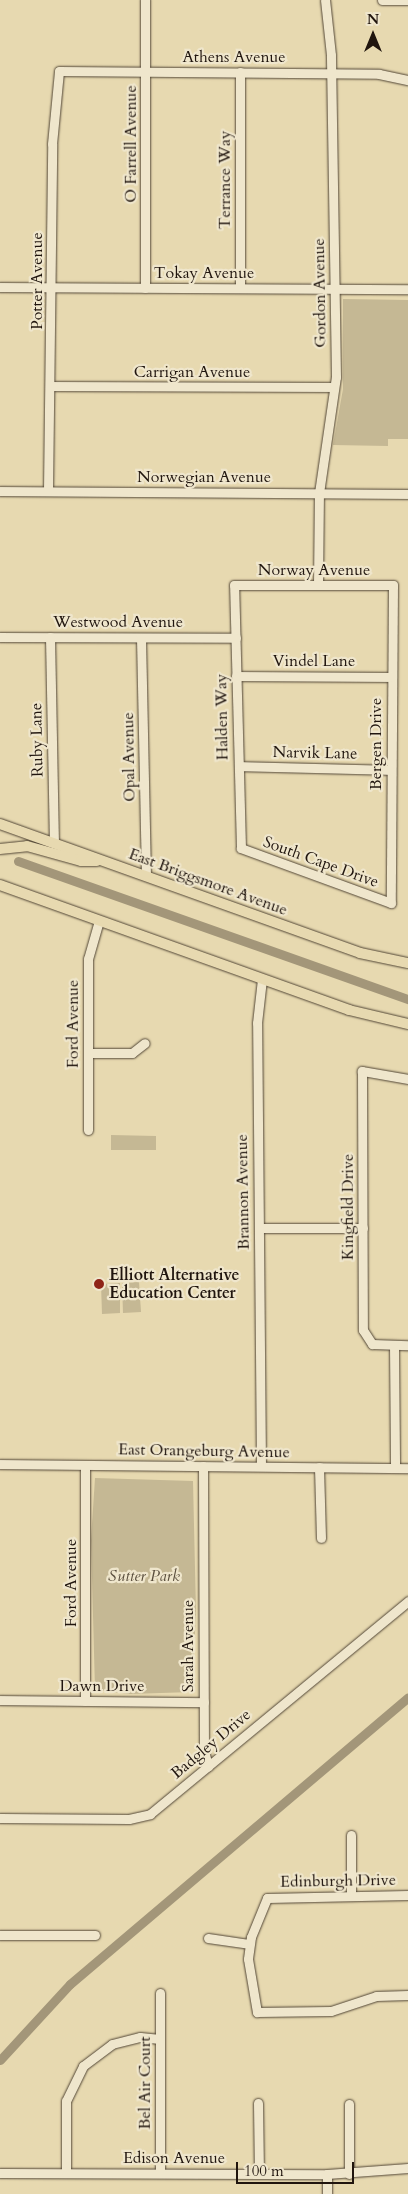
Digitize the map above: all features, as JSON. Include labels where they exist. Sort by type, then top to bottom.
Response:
[{"type":"main road","name":"East Briggsmore Avenue","points":[[0,824],[360,953],[408,963]]},
{"type":"main road","points":[[0,849],[27,846],[81,862],[103,861]]},
{"type":"main road","points":[[0,885],[349,1010],[408,1024]]},
{"type":"street","name":"O Farrell Avenue","points":[[145,0],[145,288]]},
{"type":"street","name":"Gordon Avenue","points":[[318,585],[320,493],[334,387],[335,289],[332,73],[324,0]]},
{"type":"street","points":[[382,0],[408,0]]},
{"type":"street","name":"Athens Avenue","points":[[59,71],[379,74],[408,80]]},
{"type":"street","name":"Potter Avenue","points":[[48,491],[52,144],[59,71]]},
{"type":"street","name":"Terrance Way","points":[[240,72],[240,288]]},
{"type":"street","name":"Tokay Avenue","points":[[0,288],[408,289]]},
{"type":"street","name":"Carrigan Avenue","points":[[50,386],[334,387]]},
{"type":"street","name":"Norwegian Avenue","points":[[0,491],[408,494]]},
{"type":"street","name":"Norway Avenue","points":[[234,585],[393,585]]},
{"type":"street","name":"Halden Way","points":[[234,585],[241,848]]},
{"type":"street","name":"Bergen Drive","points":[[391,903],[393,585]]},
{"type":"street","name":"Westwood Avenue","points":[[0,637],[236,638]]},
{"type":"street","name":"Ruby Lane","points":[[50,637],[54,843]]},
{"type":"street","name":"Opal Avenue","points":[[141,638],[146,876]]},
{"type":"street","name":"Vindel Lane","points":[[236,676],[392,677]]},
{"type":"street","name":"Narvik Lane","points":[[239,766],[391,770]]},
{"type":"street","name":"South Cape Drive","points":[[241,848],[391,903]]},
{"type":"street","name":"Ford Avenue","points":[[88,1130],[88,959],[99,920]]},
{"type":"street","name":"Brannon Avenue","points":[[261,1466],[257,1023],[262,979]]},
{"type":"street","points":[[89,1053],[132,1053],[145,1043]]},
{"type":"street","name":"Kingfield Drive","points":[[394,1345],[368,1341],[363,1330],[362,1071],[408,1079]]},
{"type":"street","points":[[259,1228],[363,1228]]},
{"type":"street","points":[[395,1468],[394,1345],[408,1345]]},
{"type":"street","name":"East Orangeburg Avenue","points":[[0,1464],[408,1468]]},
{"type":"street","name":"Ford Avenue","points":[[85,1465],[85,1701]]},
{"type":"street","name":"Sarah Avenue","points":[[202,1466],[204,1702],[208,1766]]},
{"type":"street","points":[[319,1467],[321,1538]]},
{"type":"street","name":"Badgley Drive","points":[[0,1818],[138,1818],[161,1807],[408,1601]]},
{"type":"street","name":"Dawn Drive","points":[[0,1700],[204,1702]]},
{"type":"street","points":[[351,1835],[351,1896]]},
{"type":"street","name":"Edinburgh Drive","points":[[408,1895],[266,1898],[249,1944],[248,1966],[257,2012],[332,2011],[376,1996],[408,1995]]},
{"type":"street","points":[[0,1935],[95,1934]]},
{"type":"street","points":[[208,1938],[249,1944]]},
{"type":"street","name":"Bel Air Court","points":[[160,1992],[160,2173]]},
{"type":"street","points":[[66,2173],[66,2101],[78,2072],[112,2044],[140,2037],[160,2039]]},
{"type":"street","points":[[258,2102],[259,2174]]},
{"type":"street","points":[[349,2104],[349,2174]]},
{"type":"street","name":"Edison Avenue","points":[[0,2173],[349,2174],[408,2168]]},
{"type":"street","points":[[327,2174],[327,2194]]},
{"type":"green space","points":[[343,299],[408,300],[408,439],[388,439],[388,446],[333,445],[343,389]]},
{"type":"green space","points":[[111,1135],[156,1136],[156,1150],[111,1150]]},
{"type":"green space","points":[[139,1282],[141,1312],[123,1313],[122,1283]]},
{"type":"green space","points":[[120,1283],[120,1313],[102,1314],[101,1284]]},
{"type":"green space","name":"Sutter Park","points":[[95,1478],[193,1481],[196,1612],[192,1692],[130,1694],[95,1690],[91,1540]]},
{"type":"waterway","points":[[18,861],[408,999]]},
{"type":"waterway","points":[[0,2060],[70,1984],[408,1697]]},
{"type":"place","name":"Elliott Alternative Education Center","points":[[99,1284]]}]
